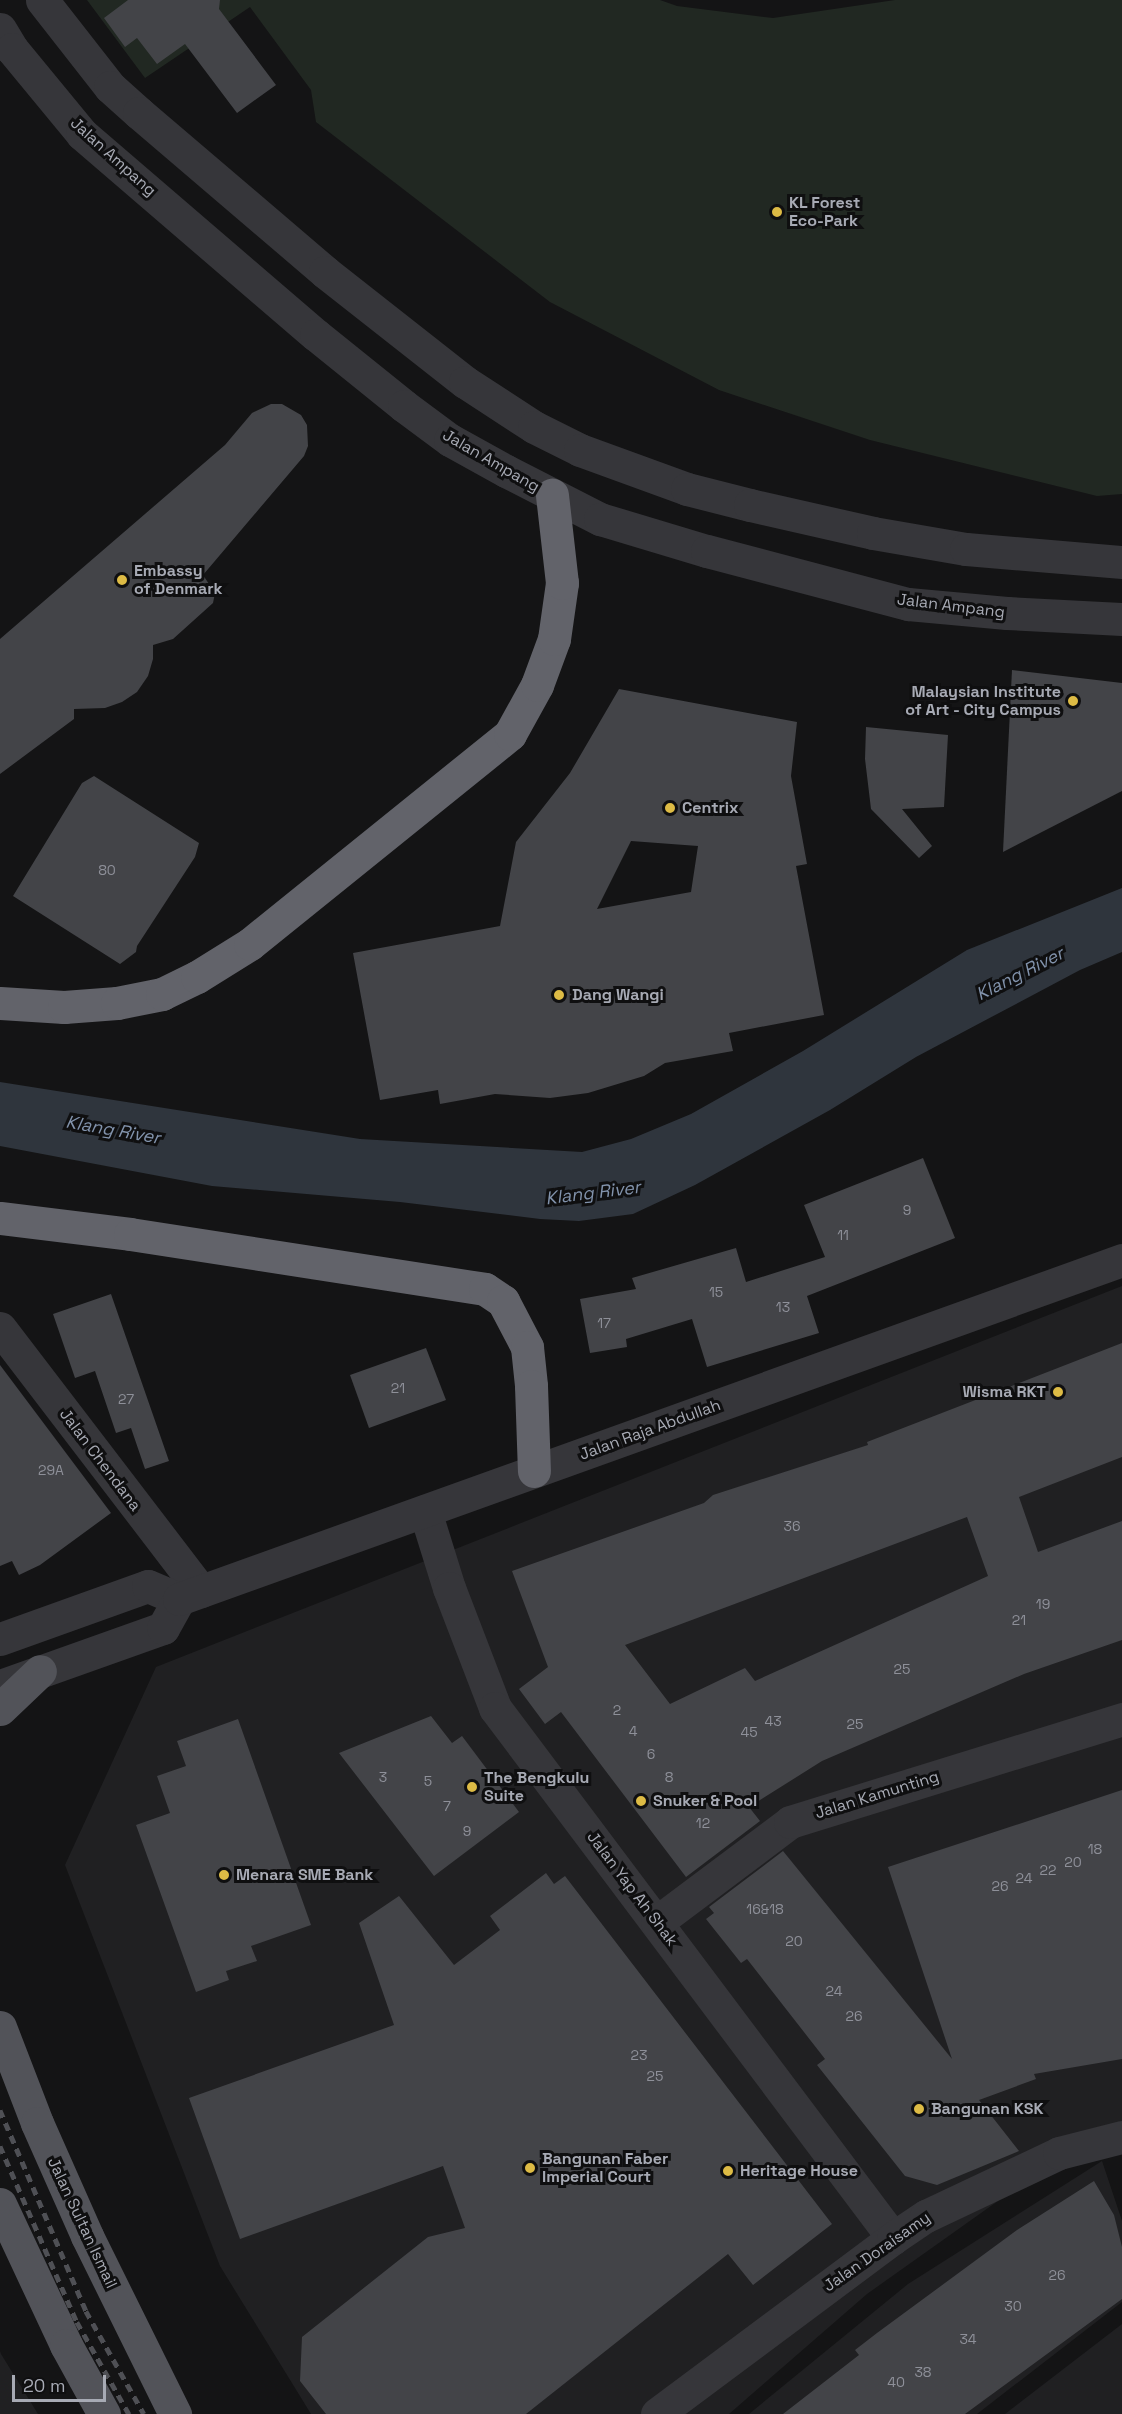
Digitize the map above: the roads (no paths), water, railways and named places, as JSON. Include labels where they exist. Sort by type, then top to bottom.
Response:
[{"type":"highway","points":[[0,1003],[64,1007],[117,1003],[162,993],[197,977],[250,945],[510,734],[537,685],[554,639],[562,583],[552,495]]},
{"type":"highway","points":[[0,1218],[129,1234],[484,1289],[503,1301],[527,1347],[531,1386],[534,1472]]},
{"type":"main road","points":[[0,1709],[40,1671]]},
{"type":"main road","name":"Jalan Sultan Ismail","points":[[0,2027],[37,2123],[87,2236],[175,2414]]},
{"type":"main road","points":[[0,2204],[66,2345],[104,2414]]},
{"type":"street","points":[[42,0],[110,87],[138,113],[325,272],[465,382],[534,427],[580,450],[687,489],[828,523],[966,549],[1122,562]]},
{"type":"street","name":"Jalan Ampang","points":[[0,29],[12,50],[82,134],[316,335],[450,440],[552,495],[611,522],[908,604],[1006,614],[1122,619]]},
{"type":"street","name":"Jalan Raja Abdullah","points":[[190,1595],[1122,1260]]},
{"type":"street","name":"Jalan Chendana","points":[[0,1328],[190,1595]]},
{"type":"street","name":"Jalan Yap Ah Shak","points":[[425,1511],[449,1588],[495,1708],[893,2238]]},
{"type":"street","points":[[0,1639],[148,1586],[190,1595],[163,1628],[0,1686]]},
{"type":"street","name":"Jalan Kamunting","points":[[657,1922],[790,1822],[1122,1719]]},
{"type":"street","name":"Jalan Doraisamy","points":[[657,2414],[893,2238],[926,2216],[1059,2153],[1122,2137]]},
{"type":"water","name":"Klang River","points":[[1122,888],[1122,952],[1080,970],[916,1057],[830,1110],[695,1185],[633,1214],[579,1221],[540,1219],[400,1202],[212,1186],[0,1146],[0,1082],[360,1139],[582,1152],[631,1139],[691,1114],[803,1051],[967,950]]},
{"type":"railway","points":[[0,2110],[86,2311],[144,2414]]},
{"type":"railway","points":[[0,2146],[77,2322],[129,2414]]},
{"type":"place","name":"KL Forest Eco-Park","points":[[777,212]]},
{"type":"place","name":"Embassy of Denmark","points":[[122,580]]},
{"type":"place","name":"Malaysian Institute of Art - City Campus","points":[[1073,701]]},
{"type":"place","name":"Centrix","points":[[670,808]]},
{"type":"place","name":"Dang Wangi","points":[[559,995]]},
{"type":"place","name":"Wisma RKT","points":[[1058,1392]]},
{"type":"place","name":"The Bengkulu Suite","points":[[472,1787]]},
{"type":"place","name":"Snuker & Pool","points":[[641,1801]]},
{"type":"place","name":"Menara SME Bank","points":[[224,1875]]},
{"type":"place","name":"Bangunan KSK","points":[[919,2109]]},
{"type":"place","name":"Bangunan Faber Imperial Court","points":[[530,2168]]},
{"type":"place","name":"Heritage House","points":[[728,2171]]}]
